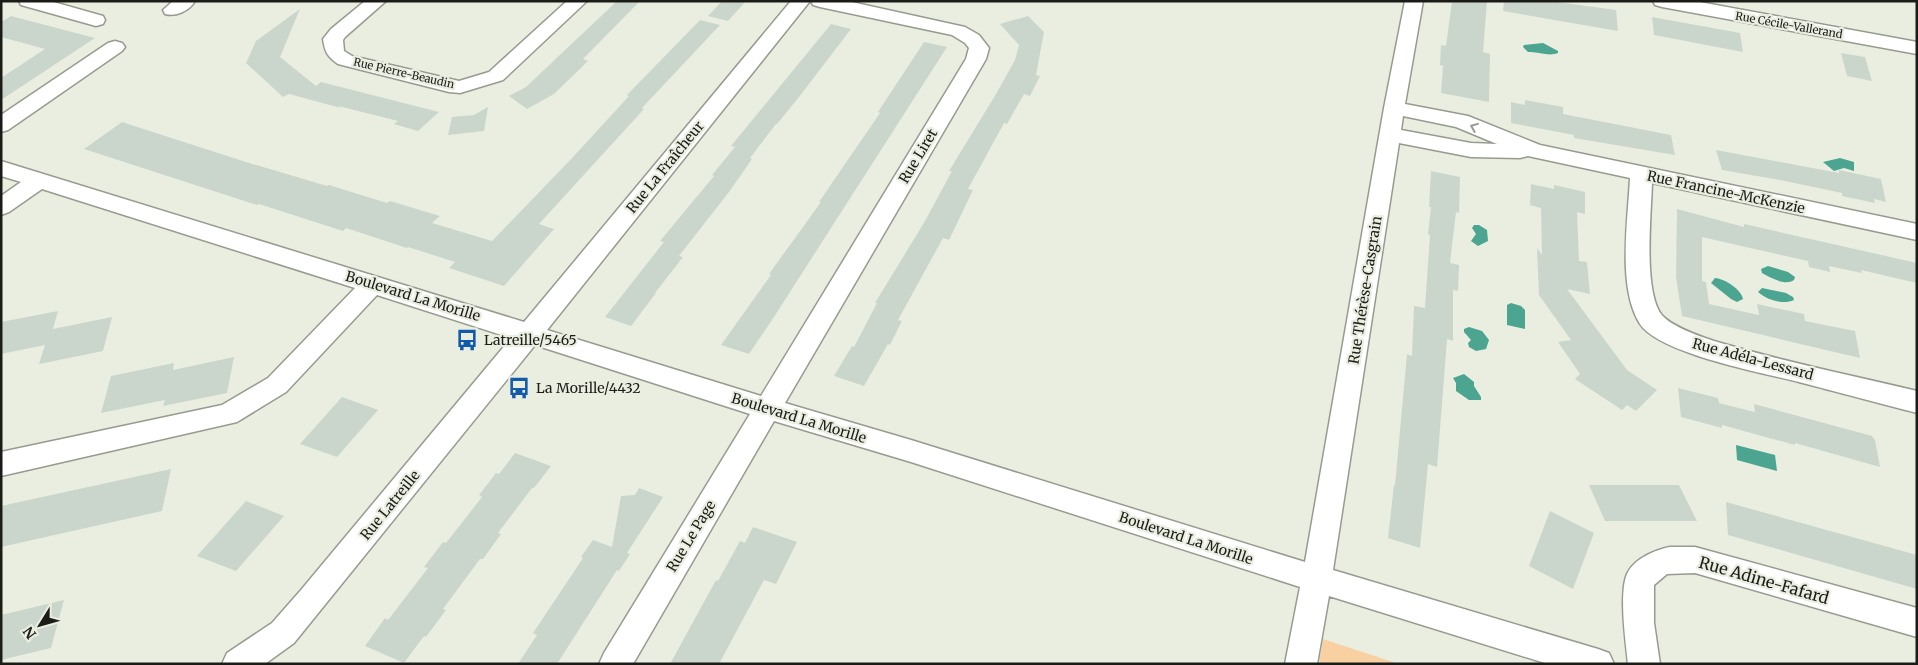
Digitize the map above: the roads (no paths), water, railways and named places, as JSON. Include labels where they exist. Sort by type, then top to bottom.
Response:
[{"type":"street","points":[[28,1],[96,20]]},
{"type":"street","name":"Rue Pierre-Beaudin","points":[[378,1],[333,39],[336,53],[345,60],[449,86],[460,86],[496,76],[578,1]]},
{"type":"street","name":"Rue La Fraîcheur","points":[[529,332],[801,1]]},
{"type":"street","name":"Rue Liret","points":[[768,409],[976,59],[979,48],[972,39],[958,31],[820,1]]},
{"type":"street","name":"Rue Thérèse-Casgrain","points":[[1300,664],[1317,579],[1394,108],[1414,1]]},
{"type":"street","name":"Rue Cécile-Vallerand","points":[[1662,1],[1917,48]]},
{"type":"street","points":[[1,125],[115,47]]},
{"type":"street","name":"Rue Francine-McKenzie","points":[[1394,108],[1461,122],[1536,152],[1917,232]]},
{"type":"street","name":"Rue Francine-McKenzie","points":[[1391,135],[1471,150],[1536,152]]},
{"type":"street","name":"Boulevard La Morille","points":[[1,168],[529,332],[768,409],[911,451],[1317,579],[1598,664]]},
{"type":"street","name":"Rue Adéla-Lessard","points":[[1641,174],[1639,284],[1642,302],[1651,320],[1679,338],[1712,350],[1917,402]]},
{"type":"street","points":[[1,207],[40,179]]},
{"type":"street","points":[[1,464],[228,414],[277,385],[373,284]]},
{"type":"street","name":"Rue Latreille","points":[[238,664],[283,633],[306,607],[529,332]]},
{"type":"street","name":"Rue Le Page","points":[[614,664],[768,409]]},
{"type":"street","name":"Rue Adine-Fafard","points":[[1644,664],[1639,623],[1639,580],[1651,566],[1671,560],[1695,560],[1917,624]]},
{"type":"water","points":[[1543,43],[1558,51],[1558,53],[1528,52],[1523,47],[1524,45]]},
{"type":"water","points":[[1840,158],[1854,162],[1854,171],[1844,168],[1834,171],[1823,162]]},
{"type":"water","points":[[1474,225],[1479,225],[1487,230],[1488,241],[1478,246],[1471,241],[1476,234],[1472,228]]},
{"type":"water","points":[[1768,266],[1788,272],[1795,277],[1794,280],[1782,282],[1762,273],[1761,269]]},
{"type":"water","points":[[1715,278],[1732,285],[1742,295],[1743,299],[1737,302],[1731,299],[1711,283]]},
{"type":"water","points":[[1762,288],[1786,293],[1793,297],[1794,300],[1780,302],[1770,299],[1758,292]]},
{"type":"water","points":[[1511,303],[1521,306],[1525,310],[1525,329],[1507,325],[1507,305]]},
{"type":"water","points":[[1469,327],[1482,331],[1489,340],[1486,349],[1476,351],[1469,347],[1468,343],[1471,340],[1464,332],[1464,329]]},
{"type":"water","points":[[1464,374],[1474,382],[1481,400],[1469,400],[1456,391],[1456,383],[1453,378]]},
{"type":"water","points":[[1736,445],[1775,455],[1777,471],[1737,460]]},
{"type":"place","name":"Latreille/5465","points":[[467,340]]},
{"type":"place","name":"La Morille/4432","points":[[519,388]]}]
